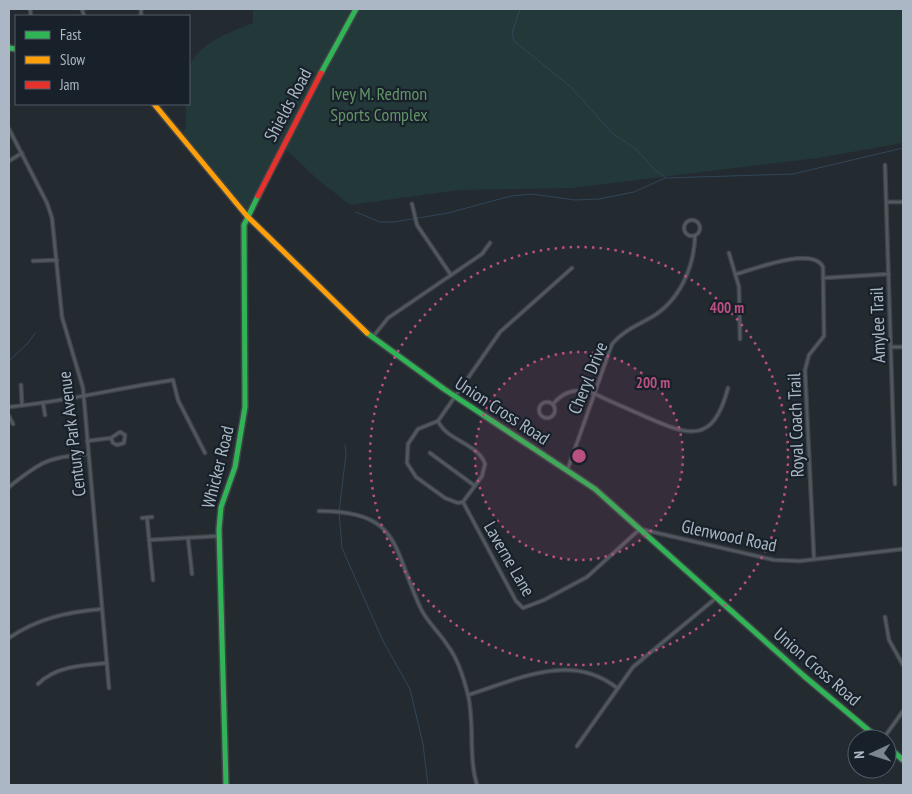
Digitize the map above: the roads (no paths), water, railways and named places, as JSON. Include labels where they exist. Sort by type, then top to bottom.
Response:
[{"type":"main road","name":"Shields Road","points":[[247,216],[292,126],[356,9]]},
{"type":"main road","name":"Union Cross Road","points":[[155,105],[247,216],[372,338],[454,396],[595,490],[867,729]]},
{"type":"main road","name":"Whicker Road","points":[[226,785],[222,728],[219,536],[221,507],[235,467],[245,407],[242,239],[247,216]]},
{"type":"street","name":"Century Park Avenue","points":[[9,129],[47,203],[52,218],[62,317],[82,379],[109,688]]},
{"type":"street","points":[[9,161],[22,153]]},
{"type":"street","name":"Amylee Trail","points":[[885,165],[892,347],[894,484]]},
{"type":"street","points":[[887,202],[903,202]]},
{"type":"street","points":[[412,204],[417,225],[451,275]]},
{"type":"street","points":[[687,221],[696,221],[699,224],[700,230],[695,236],[690,236],[684,231],[684,225],[687,221]]},
{"type":"street","name":"Cheryl Drive","points":[[567,471],[612,344],[623,332],[664,308],[677,294],[689,267],[695,236]]},
{"type":"street","points":[[372,338],[388,318],[482,254],[490,243]]},
{"type":"street","points":[[730,253],[737,274],[740,339]]},
{"type":"street","points":[[737,274],[776,262],[804,259],[820,262],[824,278],[889,274]]},
{"type":"street","points":[[33,261],[57,260]]},
{"type":"street","points":[[438,422],[448,432],[483,458],[485,470],[463,502],[453,502],[431,489],[416,477],[407,462],[408,444],[412,434],[424,426],[438,422],[454,396],[500,332],[572,268]]},
{"type":"street","name":"Royal Coach Trail","points":[[814,559],[805,370],[809,354],[824,336],[824,278]]},
{"type":"street","points":[[892,347],[903,347]]},
{"type":"street","points":[[9,407],[83,398],[126,387],[173,380],[178,400],[205,453]]},
{"type":"street","points":[[20,385],[22,406]]},
{"type":"street","points":[[553,404],[559,397],[571,391],[579,390],[594,394],[676,431],[686,432],[704,428],[714,420],[722,406],[728,388]]},
{"type":"street","points":[[43,402],[45,415]]},
{"type":"street","points":[[548,402],[553,404],[555,409],[552,416],[547,419],[540,415],[539,407],[542,403],[548,402]]},
{"type":"street","points":[[9,416],[13,424]]},
{"type":"street","points":[[87,441],[112,438],[120,432],[125,435],[124,443],[117,445],[113,443],[112,438]]},
{"type":"street","points":[[430,453],[475,486]]},
{"type":"street","points":[[9,487],[46,460],[62,456],[88,454]]},
{"type":"street","name":"Laverne Lane","points":[[463,502],[516,601],[523,608],[544,600],[587,577],[640,529]]},
{"type":"street","points":[[319,511],[343,511],[370,518],[388,533],[399,552],[421,610],[454,657],[468,695],[472,723],[473,764],[477,785]]},
{"type":"street","points":[[142,518],[152,517]]},
{"type":"street","points":[[147,518],[153,580]]},
{"type":"street","name":"Glenwood Road","points":[[640,529],[760,558],[787,561],[903,549]]},
{"type":"street","points":[[149,540],[219,536]]},
{"type":"street","points":[[188,538],[192,574]]},
{"type":"street","points":[[577,746],[617,688],[643,658],[716,598]]},
{"type":"street","points":[[9,638],[29,626],[54,616],[102,609]]},
{"type":"street","points":[[885,618],[889,640],[903,665]]},
{"type":"street","points":[[38,684],[45,678],[67,668],[107,662]]},
{"type":"street","points":[[468,695],[558,669],[584,671],[617,688]]},
{"type":"street","points":[[890,729],[903,711]]},
{"type":"waterway","points":[[520,9],[512,33],[514,41],[571,87],[612,133],[636,149],[655,170],[665,177]]},
{"type":"waterway","points":[[356,212],[380,222],[394,222],[448,213],[511,196],[532,194],[575,200],[599,199],[634,192],[665,178],[793,174],[903,148]]},
{"type":"waterway","points":[[9,361],[28,343],[35,333]]},
{"type":"waterway","points":[[345,445],[346,454],[339,512],[342,548],[383,641],[410,689],[423,744],[428,785]]},
{"type":"park label","name":"Ivey M. Redmon Sports Complex","points":[[379,104]]}]
